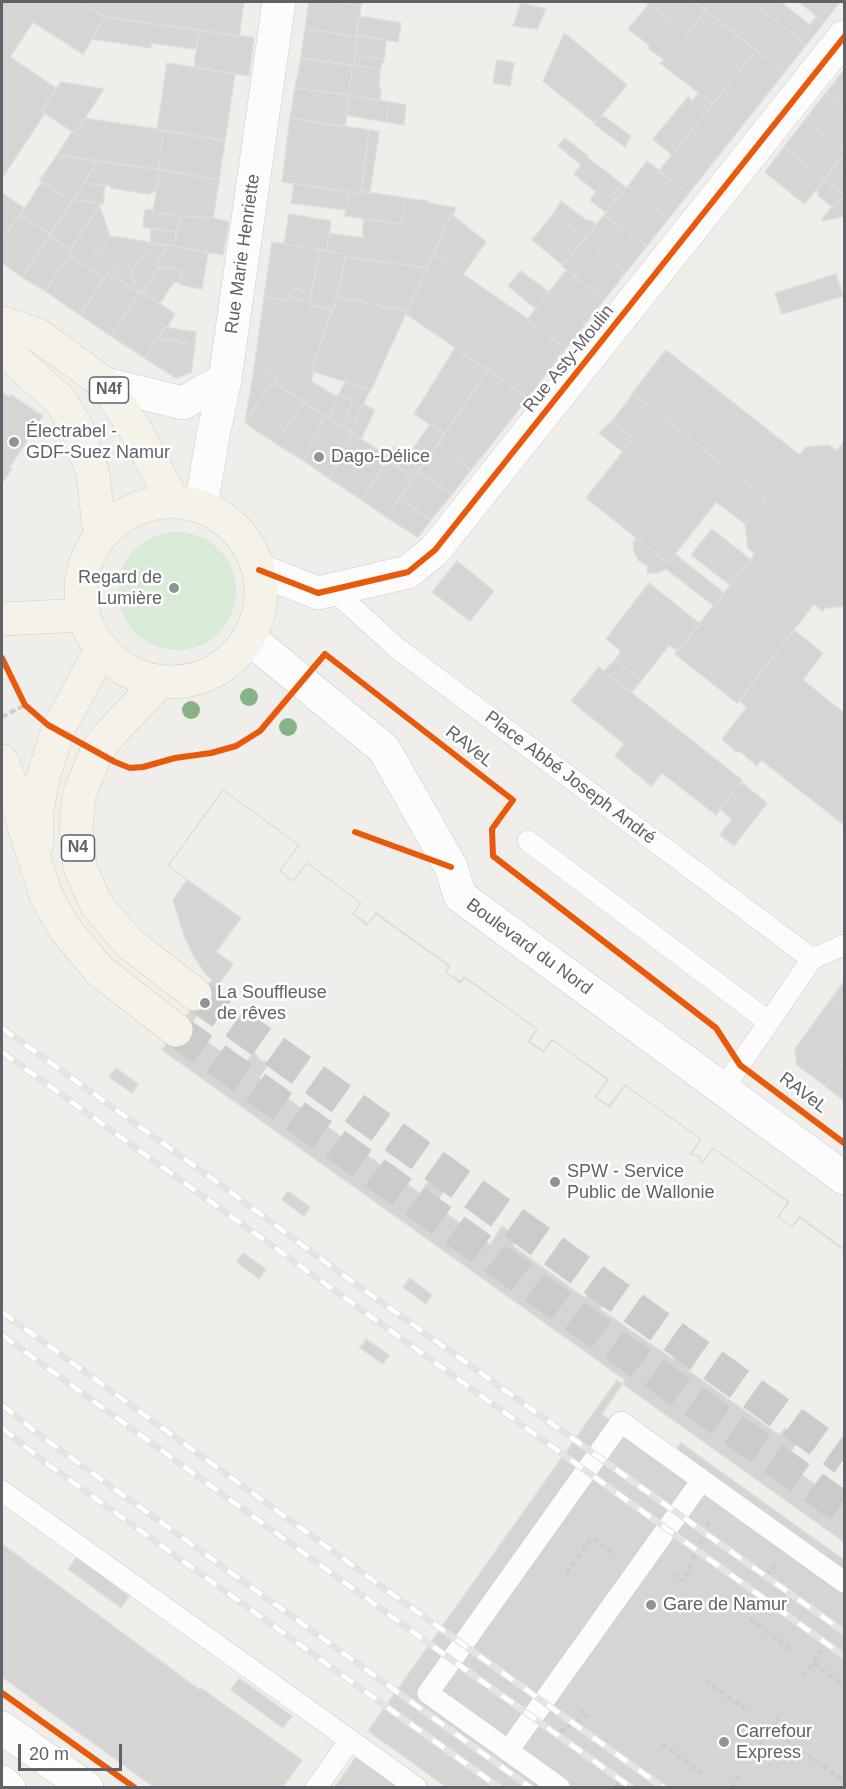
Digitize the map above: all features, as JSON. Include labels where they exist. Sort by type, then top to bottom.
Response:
[{"type":"main road","name":"N4f","points":[[2,323],[38,336],[105,384],[187,504]]},
{"type":"main road","name":"N4f","points":[[2,344],[18,363],[60,400],[78,430],[93,474],[100,536]]},
{"type":"main road","points":[[187,504],[227,520],[248,543],[259,570],[261,605],[249,638],[233,658],[211,673],[186,681],[160,681],[128,670],[102,648],[91,633],[84,615],[81,587],[87,561],[100,536],[120,517],[146,505],[187,504]]},
{"type":"main road","points":[[2,619],[84,615]]},
{"type":"main road","name":"N4","points":[[36,863],[37,811],[43,778],[58,730],[102,648]]},
{"type":"main road","name":"N4","points":[[160,681],[97,751],[79,795],[76,827],[80,867],[96,904],[129,943],[195,994]]},
{"type":"main road","name":"N4","points":[[2,761],[46,897],[65,929],[100,971],[176,1030]]},
{"type":"street","name":"Rue Marie Henriette","points":[[187,504],[213,436],[225,379],[279,2]]},
{"type":"street","name":"Rue Asty-Moulin","points":[[259,570],[318,593],[408,572],[435,550],[844,37]]},
{"type":"street","points":[[105,384],[183,403],[225,379]]},
{"type":"street","name":"Boulevard du Nord","points":[[249,638],[384,749],[451,867],[460,896],[844,1178]]},
{"type":"street","points":[[2,1728],[87,1788]]},
{"type":"street","points":[[2,1782],[9,1788]]},
{"type":"lane","name":"Place Abbé Joseph André","points":[[334,591],[397,648],[812,959]]},
{"type":"lane","points":[[528,841],[769,1022]]},
{"type":"lane","points":[[723,1089],[812,959],[844,945]]},
{"type":"lane","points":[[560,1788],[428,1693],[621,1422],[844,1582]]},
{"type":"lane","points":[[508,1751],[702,1480]]},
{"type":"lane","points":[[2,1491],[417,1788]]},
{"type":"lane","points":[[316,1788],[350,1740]]},
{"type":"path","points":[[20,695],[25,705],[48,725],[58,730]]},
{"type":"path","points":[[2,717],[25,705]]},
{"type":"path","points":[[673,1573],[684,1581],[709,1522]]},
{"type":"path","points":[[566,1573],[592,1538],[614,1554]]},
{"type":"path","points":[[766,1576],[775,1564]]},
{"type":"path","points":[[750,1619],[790,1649]]},
{"type":"path","points":[[803,1677],[823,1649]]},
{"type":"path","points":[[813,1664],[844,1686]]},
{"type":"path","points":[[705,1680],[745,1709]]},
{"type":"path","points":[[554,1739],[561,1730],[588,1715],[577,1707]]},
{"type":"path","points":[[761,1743],[782,1712]]},
{"type":"path","points":[[771,1729],[844,1781]]},
{"type":"path","points":[[662,1744],[702,1774]]},
{"type":"path","points":[[731,1788],[741,1774]]},
{"type":"path","points":[[615,1788],[620,1780]]},
{"type":"green space","points":[[177,532],[200,536],[219,549],[232,568],[236,591],[232,614],[219,633],[200,646],[177,650],[154,646],[135,633],[122,614],[118,591],[122,568],[135,549],[154,536]]},
{"type":"building","points":[[2,2],[80,2],[105,17],[83,54],[33,22],[10,57],[56,88],[41,111],[45,113],[2,178]]},
{"type":"building","points":[[80,2],[244,2],[239,36],[105,17]]},
{"type":"building","points":[[309,2],[333,2],[361,6],[356,37],[305,28]]},
{"type":"building","points":[[333,2],[362,2],[361,6]]},
{"type":"building","points":[[646,2],[695,2],[706,10],[688,34]]},
{"type":"building","points":[[695,2],[753,2],[806,45],[784,73]]},
{"type":"building","points":[[753,2],[781,2],[810,25],[817,16],[824,22],[806,45]]},
{"type":"building","points":[[799,2],[840,2],[824,22]]},
{"type":"building","points":[[521,3],[546,9],[537,29],[513,26]]},
{"type":"building","points":[[649,4],[688,34],[706,10],[756,50],[713,104],[660,63],[664,60],[628,29]]},
{"type":"building","points":[[359,16],[401,23],[398,42],[356,35]]},
{"type":"building","points":[[105,17],[199,30],[197,47],[193,49],[151,43],[151,48],[92,39]]},
{"type":"building","points":[[305,28],[356,37],[358,35],[354,65],[301,58]]},
{"type":"building","points":[[199,30],[254,38],[249,76],[194,67]]},
{"type":"building","points":[[564,34],[627,85],[595,123],[543,81]]},
{"type":"building","points":[[358,35],[386,41],[384,59],[355,55]]},
{"type":"building","points":[[756,50],[784,73],[688,194],[659,171]]},
{"type":"building","points":[[355,55],[384,59],[380,69],[354,65]]},
{"type":"building","points":[[301,58],[352,66],[349,95],[295,88]]},
{"type":"building","points":[[497,60],[514,63],[510,86],[493,83]]},
{"type":"building","points":[[167,63],[235,74],[225,141],[157,130]]},
{"type":"building","points":[[352,66],[380,69],[380,100],[349,95]]},
{"type":"building","points":[[844,70],[844,108],[826,93]]},
{"type":"building","points":[[61,82],[104,89],[75,133],[41,111]]},
{"type":"building","points":[[295,88],[349,95],[345,127],[290,118]]},
{"type":"building","points":[[699,93],[713,104],[672,155],[653,139],[688,97],[692,101]]},
{"type":"building","points":[[826,93],[844,108],[844,151],[805,120]]},
{"type":"building","points":[[349,95],[389,102],[386,122],[346,115]]},
{"type":"building","points":[[389,102],[406,105],[404,125],[386,122]]},
{"type":"building","points":[[602,115],[631,136],[625,147],[594,124]]},
{"type":"building","points":[[84,118],[164,130],[158,169],[57,155]]},
{"type":"building","points":[[290,118],[369,130],[361,194],[282,182]]},
{"type":"building","points":[[805,120],[844,151],[824,180],[784,147]]},
{"type":"building","points":[[164,130],[225,141],[219,180],[158,169]]},
{"type":"building","points":[[369,130],[379,132],[370,193],[361,191]]},
{"type":"building","points":[[565,138],[622,184],[611,197],[616,200],[606,213],[590,200],[596,192],[574,174],[581,165],[558,146]]},
{"type":"building","points":[[784,147],[824,180],[804,204],[765,172]]},
{"type":"building","points":[[844,154],[844,173],[835,165]]},
{"type":"building","points":[[57,155],[95,161],[95,166],[88,176]]},
{"type":"building","points":[[57,155],[88,176],[72,202],[40,180]]},
{"type":"building","points":[[95,161],[160,170],[157,190],[148,194],[84,183],[95,166]]},
{"type":"building","points":[[647,161],[688,194],[668,219],[628,186]]},
{"type":"building","points":[[835,165],[844,173],[844,195],[824,180]]},
{"type":"building","points":[[160,170],[219,180],[213,218],[153,212]]},
{"type":"building","points":[[824,180],[844,195],[834,208],[818,196],[816,189]]},
{"type":"building","points":[[42,182],[72,202],[51,234],[20,215]]},
{"type":"building","points":[[84,183],[105,186],[103,204],[73,199]]},
{"type":"building","points":[[294,183],[349,192],[346,210],[291,203]]},
{"type":"building","points":[[622,184],[626,188],[616,200],[611,197]]},
{"type":"building","points":[[628,186],[668,219],[647,246],[604,215]]},
{"type":"building","points":[[361,191],[405,198],[402,224],[345,216],[349,192],[361,194]]},
{"type":"building","points":[[2,193],[24,208],[2,239]]},
{"type":"building","points":[[844,195],[844,216],[824,221],[822,219]]},
{"type":"building","points":[[405,198],[456,208],[453,215],[451,214],[427,268],[346,257],[346,254],[326,251],[329,233],[364,238],[362,234],[364,219],[402,224]]},
{"type":"building","points":[[73,199],[99,204],[100,208],[70,250],[49,236]]},
{"type":"building","points":[[561,201],[596,225],[586,238],[553,214]]},
{"type":"building","points":[[100,208],[110,236],[99,252],[78,238]]},
{"type":"building","points":[[145,209],[180,216],[177,232],[143,227]]},
{"type":"building","points":[[289,214],[331,221],[326,251],[284,244]]},
{"type":"building","points":[[451,214],[486,242],[463,274],[434,254]]},
{"type":"building","points":[[553,214],[586,238],[563,265],[532,240]]},
{"type":"building","points":[[20,215],[51,234],[22,277],[2,263],[2,239]]},
{"type":"building","points":[[604,215],[647,246],[626,272],[599,252],[585,238]]},
{"type":"building","points":[[180,216],[213,218],[229,222],[223,255],[174,246]]},
{"type":"building","points":[[151,229],[177,232],[174,246],[150,244]]},
{"type":"building","points":[[49,236],[72,251],[45,291],[22,277]]},
{"type":"building","points":[[110,236],[150,244],[169,245],[160,258],[148,249],[131,271],[135,283],[131,288],[118,280],[121,275],[113,271],[117,264],[99,252]]},
{"type":"building","points":[[78,238],[117,264],[113,271],[121,275],[118,280],[108,273],[104,278],[69,256]]},
{"type":"building","points":[[585,238],[599,252],[626,272],[604,300],[562,266]]},
{"type":"building","points":[[272,242],[320,250],[312,292],[291,288],[289,301],[264,297]]},
{"type":"building","points":[[169,245],[208,253],[202,289],[180,285],[181,270],[155,266]]},
{"type":"building","points":[[148,249],[160,258],[155,266],[160,267],[142,293],[141,291],[139,293],[131,288],[135,283],[131,271]]},
{"type":"building","points":[[320,250],[346,254],[334,310],[309,305]]},
{"type":"building","points":[[434,254],[566,348],[528,398],[406,314]]},
{"type":"building","points":[[69,256],[104,278],[80,315],[45,291]]},
{"type":"building","points":[[346,257],[427,268],[407,311],[337,297]]},
{"type":"building","points":[[160,267],[181,270],[180,283],[174,282],[160,303],[142,293]]},
{"type":"building","points":[[566,270],[604,300],[586,323],[549,292]]},
{"type":"building","points":[[521,271],[549,292],[536,309],[508,286]]},
{"type":"building","points":[[108,273],[139,293],[111,336],[80,315]]},
{"type":"building","points":[[836,274],[843,296],[782,314],[775,293]]},
{"type":"building","points":[[291,288],[312,292],[310,302],[289,298]]},
{"type":"building","points":[[141,291],[175,314],[145,358],[111,336]]},
{"type":"building","points":[[549,292],[586,323],[566,348],[527,320]]},
{"type":"building","points":[[264,297],[289,301],[289,298],[310,302],[309,305],[332,309],[312,371],[314,372],[311,381],[337,397],[330,419],[274,382],[277,377],[255,362]]},
{"type":"building","points":[[337,297],[407,311],[371,390],[312,371]]},
{"type":"building","points":[[165,327],[196,332],[195,345],[158,338]]},
{"type":"building","points":[[158,338],[195,345],[191,372],[176,378],[145,358]]},
{"type":"building","points":[[455,348],[488,370],[444,434],[414,414]]},
{"type":"building","points":[[666,350],[800,455],[806,447],[829,445],[837,451],[844,441],[844,606],[825,608],[822,611],[814,604],[737,703],[675,654],[755,554],[748,548],[745,524],[766,498],[632,393]]},
{"type":"building","points":[[255,362],[277,377],[274,382],[272,381],[245,423]]},
{"type":"building","points":[[488,370],[528,398],[471,470],[438,444]]},
{"type":"building","points":[[272,381],[304,402],[275,443],[245,423]]},
{"type":"building","points":[[345,382],[370,390],[350,432],[344,428],[353,400],[339,395]]},
{"type":"building","name":"Électrabel - GDF-Suez Namur","points":[[2,392],[9,397],[11,395],[43,416],[9,468],[12,469],[2,483]]},
{"type":"building","points":[[338,394],[353,400],[344,428],[330,419]]},
{"type":"building","points":[[633,394],[766,498],[745,524],[716,502],[668,563],[586,498],[633,439],[612,421]]},
{"type":"building","points":[[304,402],[324,415],[304,461],[275,443]]},
{"type":"building","points":[[363,404],[375,410],[361,439],[350,432]]},
{"type":"building","points":[[324,415],[352,433],[330,479],[304,461]]},
{"type":"building","points":[[612,421],[633,439],[623,452],[599,433]]},
{"type":"building","points":[[430,424],[444,434],[414,477],[387,461],[394,447],[408,456]]},
{"type":"building","points":[[352,433],[389,457],[362,500],[330,479]]},
{"type":"building","points":[[438,444],[471,470],[452,494],[418,472]]},
{"type":"building","points":[[387,461],[414,477],[386,517],[362,500]]},
{"type":"building","points":[[418,472],[452,494],[431,520],[399,499]]},
{"type":"building","points":[[399,499],[431,520],[418,537],[386,517]]},
{"type":"building","points":[[712,529],[751,560],[730,585],[691,555]]},
{"type":"building","points":[[636,538],[668,563],[675,554],[724,593],[714,606],[666,569],[656,573],[647,573],[648,566],[638,560],[634,551],[633,543]]},
{"type":"building","points":[[457,561],[494,591],[470,621],[432,592]]},
{"type":"building","points":[[649,583],[700,624],[677,651],[669,645],[641,681],[615,660],[621,651],[606,639]]},
{"type":"building","points":[[794,630],[823,653],[803,680],[844,713],[844,825],[761,760],[757,766],[722,739],[747,707],[739,701]]},
{"type":"building","points":[[615,660],[641,681],[631,693],[604,671]]},
{"type":"building","points":[[599,667],[742,780],[716,815],[662,773],[651,786],[615,756],[624,744],[571,701]]},
{"type":"building","points":[[741,782],[767,803],[734,846],[720,835],[732,819],[720,809]]},
{"type":"building","name":"SPW - Service Public de Wallonie","points":[[223,790],[299,845],[280,871],[293,881],[307,863],[361,903],[353,914],[367,925],[376,913],[450,966],[446,972],[460,982],[464,977],[537,1029],[529,1041],[543,1051],[553,1040],[608,1080],[595,1097],[609,1106],[625,1085],[701,1139],[691,1154],[699,1156],[702,1163],[713,1148],[789,1202],[778,1217],[792,1227],[800,1217],[844,1249],[844,1560],[681,1443],[667,1462],[602,1414],[625,1380],[162,1050],[212,980],[194,957],[173,900],[187,880],[168,866]]},
{"type":"building","name":"SPW - Service Public de Wallonie","points":[[223,790],[299,845],[280,871],[293,881],[307,863],[361,903],[353,914],[368,924],[376,914],[449,966],[446,972],[460,983],[465,977],[537,1029],[529,1042],[543,1052],[552,1040],[608,1079],[595,1097],[610,1107],[625,1085],[701,1139],[690,1154],[700,1157],[702,1163],[713,1148],[788,1202],[778,1217],[792,1227],[799,1217],[844,1250],[844,1505],[784,1462],[800,1439],[785,1428],[779,1435],[689,1371],[695,1363],[679,1352],[674,1360],[600,1309],[604,1303],[594,1299],[592,1293],[590,1292],[585,1298],[513,1246],[517,1237],[502,1226],[490,1245],[435,1205],[445,1189],[438,1187],[433,1179],[431,1178],[420,1193],[259,1078],[269,1063],[260,1060],[254,1051],[243,1067],[188,1028],[233,964],[216,952],[241,918],[168,866]]},
{"type":"building","points":[[843,983],[844,985],[844,1009],[831,999]]},
{"type":"building","points":[[831,999],[844,1009],[844,1061],[825,1086],[797,1065],[795,1049]]},
{"type":"building","points":[[844,1061],[844,1101],[825,1086]]},
{"type":"building","points":[[116,1068],[138,1084],[132,1093],[109,1077]]},
{"type":"building","points":[[288,1191],[310,1207],[304,1216],[282,1200]]},
{"type":"building","points":[[243,1253],[266,1269],[259,1279],[237,1262]]},
{"type":"building","points":[[410,1278],[432,1295],[426,1304],[403,1287]]},
{"type":"building","points":[[366,1339],[389,1355],[383,1364],[360,1348]]},
{"type":"building","name":"Gare de Namur","points":[[617,1380],[844,1542],[844,1788],[448,1788],[368,1731]]},
{"type":"building","points":[[2,1544],[200,1690],[201,1688],[302,1760],[282,1788],[155,1788],[2,1677]]},
{"type":"building","points":[[77,1557],[129,1596],[121,1608],[68,1569]]},
{"type":"building","points":[[239,1678],[292,1716],[283,1728],[231,1690]]},
{"type":"building","points":[[358,1754],[405,1788],[334,1788]]},
{"type":"tunnel","points":[[195,994],[844,1459]]},
{"type":"tunnel","points":[[176,1030],[844,1509]]},
{"type":"railway","points":[[2,1028],[325,1262],[844,1632]]},
{"type":"railway","points":[[2,1052],[844,1656]]},
{"type":"railway","points":[[2,1312],[664,1788]]},
{"type":"railway","points":[[2,1335],[632,1788]]},
{"type":"railway","points":[[2,1405],[38,1434],[531,1788]]},
{"type":"railway","points":[[2,1428],[46,1463],[500,1788]]},
{"type":"cycle path","points":[[259,570],[318,593],[408,572],[435,550],[844,37]]},
{"type":"cycle path","name":"RAVeL","points":[[2,658],[25,705],[48,725],[130,768],[236,746],[260,731],[325,654],[513,800],[492,829],[493,856],[716,1028],[740,1065],[844,1143]]},
{"type":"cycle path","points":[[355,832],[451,867]]},
{"type":"cycle path","points":[[2,1693],[135,1788]]},
{"type":"place","name":"Électrabel - GDF-Suez Namur","points":[[14,442]]},
{"type":"place","name":"Dago-Délice","points":[[319,457]]},
{"type":"place","name":"Regard de Lumière","points":[[174,588]]},
{"type":"place","name":"La Souffleuse de rêves","points":[[205,1003]]},
{"type":"place","name":"SPW - Service Public de Wallonie","points":[[555,1182]]},
{"type":"place","name":"Gare de Namur","points":[[651,1605]]},
{"type":"place","name":"Carrefour Express","points":[[724,1742]]}]
